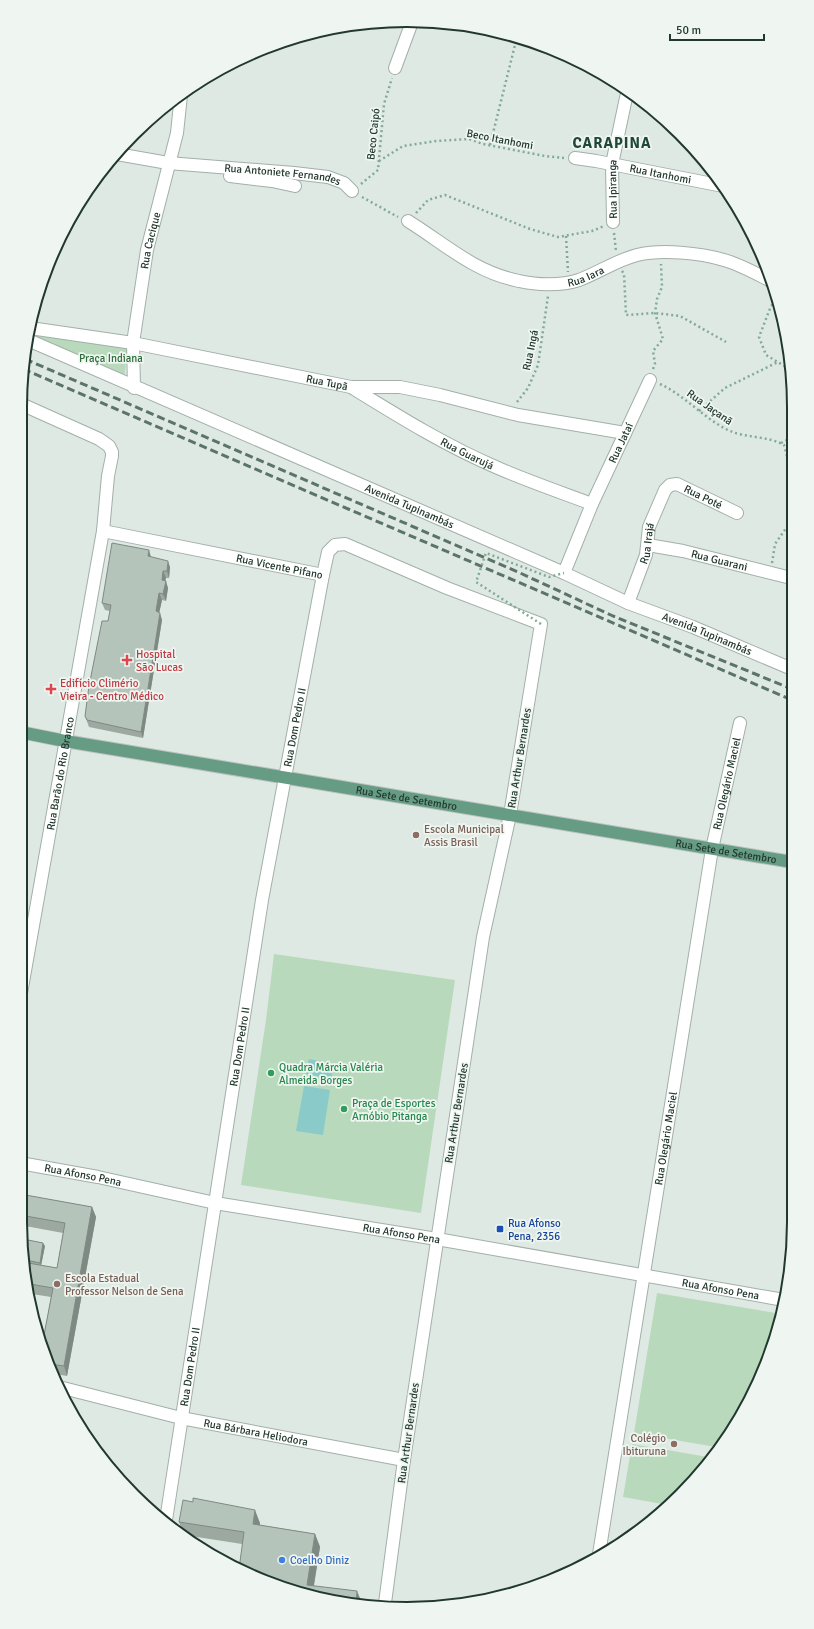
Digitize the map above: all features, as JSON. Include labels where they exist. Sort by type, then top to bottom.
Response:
[{"type":"main road","name":"Rua Sete de Setembro","points":[[27,733],[787,861]]},
{"type":"street","points":[[395,68],[410,27]]},
{"type":"street","name":"Rua Ipiranga","points":[[613,222],[612,164],[626,97]]},
{"type":"street","name":"Rua Cacique","points":[[134,388],[133,343],[147,250],[168,163],[177,133],[180,103]]},
{"type":"street","name":"Rua Antoniete Fernandes","points":[[122,155],[168,163],[328,177],[344,183],[352,191]]},
{"type":"street","name":"Rua Itanhomi","points":[[575,158],[714,184]]},
{"type":"street","name":"Rua Antoniete Fernandes","points":[[185,164],[199,172],[272,181],[295,186]]},
{"type":"street","name":"Rua Iara","points":[[408,221],[467,261],[490,273],[519,281],[550,283],[577,281],[637,255],[661,253],[695,254],[725,260],[764,278]]},
{"type":"street","name":"Rua Tupã","points":[[35,329],[133,343],[351,387],[400,387],[440,395],[509,413],[624,433]]},
{"type":"street","name":"Avenida Tupinambás","points":[[32,342],[134,388],[564,573],[628,603],[693,627],[787,667]]},
{"type":"street","name":"Rua Jataí","points":[[564,573],[592,504],[650,380]]},
{"type":"street","name":"Rua Guarujá","points":[[351,387],[389,411],[473,457],[592,504]]},
{"type":"street","name":"Rua Barão do Rio Branco","points":[[27,407],[105,442],[112,452],[112,461],[108,476],[103,531],[27,959]]},
{"type":"street","name":"Rua Poté","points":[[670,485],[677,484],[737,513]]},
{"type":"street","name":"Rua Irajá","points":[[628,603],[646,555],[649,527],[665,490],[670,485]]},
{"type":"street","name":"Rua Vicente Pifano","points":[[103,531],[323,575],[328,552],[331,548],[339,544],[345,544],[448,588],[541,624]]},
{"type":"street","name":"Rua Guarani","points":[[648,545],[683,551],[787,577]]},
{"type":"street","name":"Rua Dom Pedro II","points":[[167,1516],[262,900],[323,575]]},
{"type":"street","name":"Rua Arthur Bernardes","points":[[385,1601],[404,1460],[483,937],[510,815],[541,624]]},
{"type":"street","name":"Rua Olegário Maciel","points":[[600,1549],[712,849],[740,723]]},
{"type":"street","name":"Rua Afonso Pena","points":[[27,1164],[98,1177],[215,1203],[437,1239],[779,1299]]},
{"type":"street","name":"Rua Bárbara Heliodora","points":[[65,1389],[181,1418],[404,1460]]},
{"type":"path","points":[[490,145],[515,43]]},
{"type":"path","name":"Beco Caipó","points":[[352,191],[378,170],[384,104],[395,68]]},
{"type":"path","name":"Beco Itanhomi","points":[[379,161],[403,146],[436,141],[469,139],[490,145],[545,156],[575,158]]},
{"type":"path","name":"Rua Antoniete Fernandes","points":[[352,191],[408,221]]},
{"type":"path","points":[[408,221],[428,200],[445,195],[545,234],[558,237],[592,231],[613,222]]},
{"type":"path","name":"Rua Ipiranga","points":[[613,222],[618,262]]},
{"type":"path","points":[[566,236],[569,282]]},
{"type":"path","points":[[650,380],[655,364],[653,351],[663,339],[655,313],[657,299],[662,287],[661,253]]},
{"type":"path","points":[[618,262],[624,274],[626,315],[655,313],[680,316],[726,342]]},
{"type":"path","name":"Rua Ingá","points":[[509,413],[528,388],[538,365],[550,283]]},
{"type":"path","points":[[773,304],[759,337],[766,355],[785,365]]},
{"type":"path","points":[[699,411],[725,388],[778,362]]},
{"type":"path","name":"Rua Jaçanã","points":[[650,380],[668,388],[699,411],[731,431],[740,435],[781,443]]},
{"type":"path","points":[[787,439],[781,443],[786,447],[787,452]]},
{"type":"path","points":[[774,549],[775,544],[787,526]]},
{"type":"path","points":[[541,624],[476,582],[486,553],[549,577],[564,573]]},
{"type":"green space","name":"Praça Indiana","points":[[34,332],[128,346],[124,380],[33,340]]},
{"type":"green space","name":"Praça de Esportes Arnóbio Pitanga","points":[[274,954],[455,980],[421,1213],[241,1185],[266,1020]]},
{"type":"green space","name":"Colégio Ibituruna","points":[[657,1293],[776,1313],[767,1344],[748,1390],[723,1433],[713,1446],[634,1433]]},
{"type":"green space","points":[[632,1444],[705,1457],[693,1473],[662,1504],[623,1497]]},
{"type":"water","points":[[309,1059],[334,1064],[331,1079],[306,1074]]},
{"type":"water","points":[[304,1086],[330,1090],[323,1135],[296,1131]]},
{"type":"building","name":"Hospital São Lucas","points":[[112,543],[149,550],[148,556],[168,561],[167,571],[163,571],[162,580],[166,581],[163,594],[159,593],[156,611],[160,613],[141,732],[87,720],[85,716],[89,686],[102,621],[108,621],[111,605],[102,603]]},
{"type":"building","points":[[27,1195],[92,1207],[64,1366],[55,1365],[44,1334],[53,1288],[32,1284],[29,1263],[57,1268],[65,1223],[27,1216]]},
{"type":"building","points":[[28,1240],[43,1243],[40,1263],[29,1261]]},
{"type":"building","name":"Coelho Diniz","points":[[193,1498],[255,1510],[253,1524],[315,1534],[307,1585],[357,1591],[356,1599],[333,1595],[285,1582],[240,1563],[244,1532],[179,1522],[183,1500],[193,1502]]},
{"type":"railway","points":[[30,361],[518,572],[613,616],[787,687]]},
{"type":"railway","points":[[29,372],[787,698]]},
{"type":"place","name":"Hospital São Lucas","points":[[127,660]]},
{"type":"place","name":"Edifício Climério Vieira - Centro Médico","points":[[51,689]]},
{"type":"place","name":"Escola Municipal Assis Brasil","points":[[416,835]]},
{"type":"place","name":"Quadra Márcia Valéria Almeida Borges","points":[[271,1073]]},
{"type":"place","name":"Praça de Esportes Arnóbio Pitanga","points":[[344,1109]]},
{"type":"place","name":"Rua Afonso Pena, 2356","points":[[500,1229]]},
{"type":"place","name":"Escola Estadual Professor Nelson de Sena","points":[[57,1284]]},
{"type":"place","name":"Colégio Ibituruna","points":[[674,1444]]},
{"type":"place","name":"Coelho Diniz","points":[[282,1560]]},
{"type":"district","name":"CARAPINA","points":[[612,143]]}]
